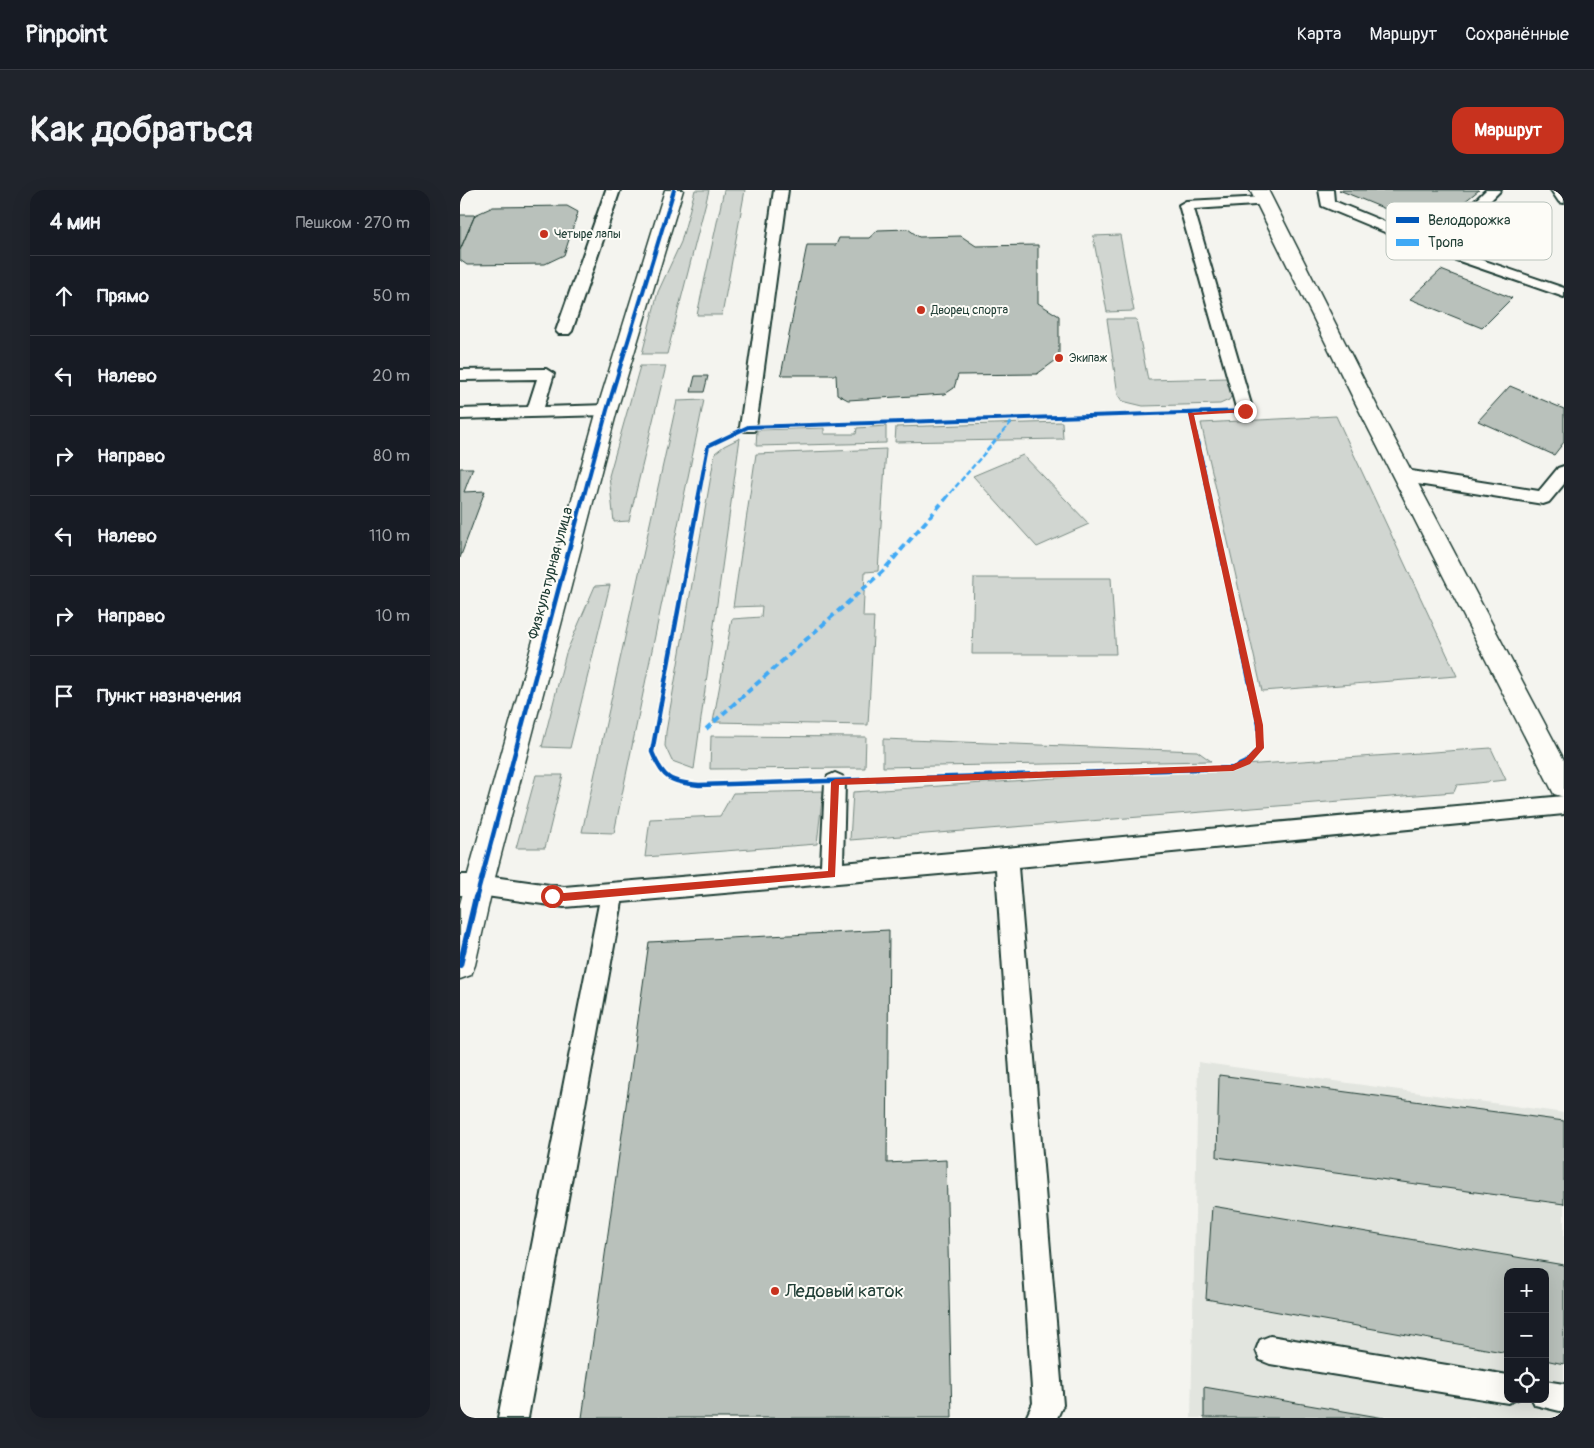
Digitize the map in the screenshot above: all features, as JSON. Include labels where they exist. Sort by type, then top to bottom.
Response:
[{"type":"street","name":"Физкультурная улица","points":[[460,965],[469,885],[607,410],[674,190]]},
{"type":"street","points":[[1262,195],[1367,406],[1405,476],[1564,786]]},
{"type":"lane","points":[[564,331],[613,190]]},
{"type":"lane","points":[[748,427],[767,278],[781,190]]},
{"type":"lane","points":[[1326,190],[1326,203],[1386,227]]},
{"type":"lane","points":[[1482,202],[1494,190]]},
{"type":"lane","points":[[1558,190],[1564,198]]},
{"type":"lane","points":[[1245,411],[1215,312],[1186,205],[1262,195]]},
{"type":"lane","points":[[1469,260],[1564,293]]},
{"type":"lane","points":[[460,375],[546,374],[534,412]]},
{"type":"lane","points":[[460,414],[607,410]]},
{"type":"lane","points":[[1405,476],[1543,498],[1564,472]]},
{"type":"lane","points":[[832,874],[835,782]]},
{"type":"lane","points":[[469,885],[564,897],[1006,859],[1564,805]]},
{"type":"lane","points":[[1006,859],[1048,1405],[1041,1418]]},
{"type":"lane","points":[[513,1418],[612,893]]},
{"type":"lane","points":[[1270,1350],[1504,1388]]},
{"type":"lane","points":[[1549,1396],[1564,1398]]},
{"type":"shaded area","points":[[695,190],[709,190],[667,354],[642,354],[658,292],[681,242]]},
{"type":"shaded area","points":[[724,190],[745,190],[722,315],[697,315]]},
{"type":"shaded area","points":[[1120,235],[1134,311],[1107,312],[1093,236]]},
{"type":"shaded area","points":[[1107,319],[1136,319],[1148,380],[1228,378],[1232,395],[1229,400],[1220,404],[1143,406],[1122,401],[1118,395]]},
{"type":"shaded area","points":[[640,366],[666,366],[629,521],[614,522],[609,476]]},
{"type":"shaded area","points":[[704,400],[614,833],[582,832],[677,401]]},
{"type":"shaded area","points":[[1336,416],[1457,676],[1262,691],[1201,423]]},
{"type":"shaded area","points":[[1062,422],[1063,439],[895,442],[896,427]]},
{"type":"shaded area","points":[[886,426],[886,443],[756,446],[757,430],[824,428],[824,434],[856,434],[857,428]]},
{"type":"shaded area","points":[[740,438],[694,769],[672,761],[665,746],[666,732],[715,453]]},
{"type":"shaded area","points":[[886,449],[878,571],[865,572],[863,617],[874,617],[868,725],[713,722],[732,619],[761,617],[762,606],[733,607],[756,454]]},
{"type":"shaded area","points":[[1023,455],[1089,524],[1037,547],[973,476]]},
{"type":"shaded area","points":[[974,578],[1111,578],[1116,654],[972,654]]},
{"type":"shaded area","points":[[610,585],[570,748],[542,747],[566,653],[595,586]]},
{"type":"shaded area","points":[[711,736],[866,737],[865,768],[710,769]]},
{"type":"shaded area","points":[[883,739],[1197,751],[1211,761],[883,767]]},
{"type":"shaded area","points":[[1491,748],[1506,780],[1457,785],[1454,792],[850,840],[853,792]]},
{"type":"shaded area","points":[[536,775],[563,775],[545,848],[516,848]]},
{"type":"shaded area","points":[[823,791],[817,844],[645,857],[650,819],[720,816],[733,793]]},
{"type":"shaded area","points":[[1198,1062],[1564,1113],[1564,1418],[1191,1418]]},
{"type":"building","points":[[1339,190],[1479,190],[1464,202],[1386,202],[1386,209]]},
{"type":"building","points":[[567,206],[578,212],[564,255],[545,264],[467,265],[460,260],[460,250],[475,215],[493,207]]},
{"type":"building","points":[[460,215],[475,215],[460,250]]},
{"type":"building","name":"Дворец спорта","points":[[908,229],[919,237],[961,236],[976,246],[1038,245],[1038,303],[1059,316],[1059,358],[1037,374],[958,375],[954,388],[945,394],[848,400],[837,394],[836,375],[781,375],[807,245],[836,245],[839,238],[869,238],[878,230]]},
{"type":"building","points":[[1441,270],[1512,298],[1482,328],[1410,299]]},
{"type":"building","points":[[695,376],[708,376],[704,392],[691,392]]},
{"type":"building","points":[[1510,386],[1564,409],[1564,442],[1554,455],[1478,421]]},
{"type":"building","points":[[460,468],[473,468],[464,492],[485,491],[460,558]]},
{"type":"building","name":"Ледовый каток","points":[[889,930],[887,1163],[946,1160],[952,1418],[582,1418],[649,942]]},
{"type":"building","points":[[1219,1075],[1564,1121],[1564,1204],[1217,1157]]},
{"type":"building","points":[[1212,1206],[1564,1265],[1564,1364],[1549,1361],[1549,1268],[1504,1268],[1504,1352],[1206,1299]]},
{"type":"building","points":[[1204,1387],[1384,1418],[1204,1418]]},
{"type":"marked path","points":[[706,729],[883,571],[1014,419]]},
{"type":"cycle path","points":[[460,965],[479,885],[607,410],[674,190]]},
{"type":"cycle path","points":[[1191,413],[1259,725],[1260,748],[1248,761],[1233,768],[873,781],[699,785],[680,783],[668,779],[664,775],[652,752],[708,446],[748,427],[1245,411]]},
{"type":"place","name":"Четыре лапы","points":[[544,234]]},
{"type":"place","name":"Дворец спорта","points":[[921,310]]},
{"type":"place","name":"Экипаж","points":[[1059,358]]},
{"type":"place","name":"Ледовый каток","points":[[775,1291]]},
{"type":"route","points":[[552,896],[564,897],[832,874],[835,782],[1233,768],[1248,761],[1260,748],[1259,725],[1191,413],[1245,411]]}]
